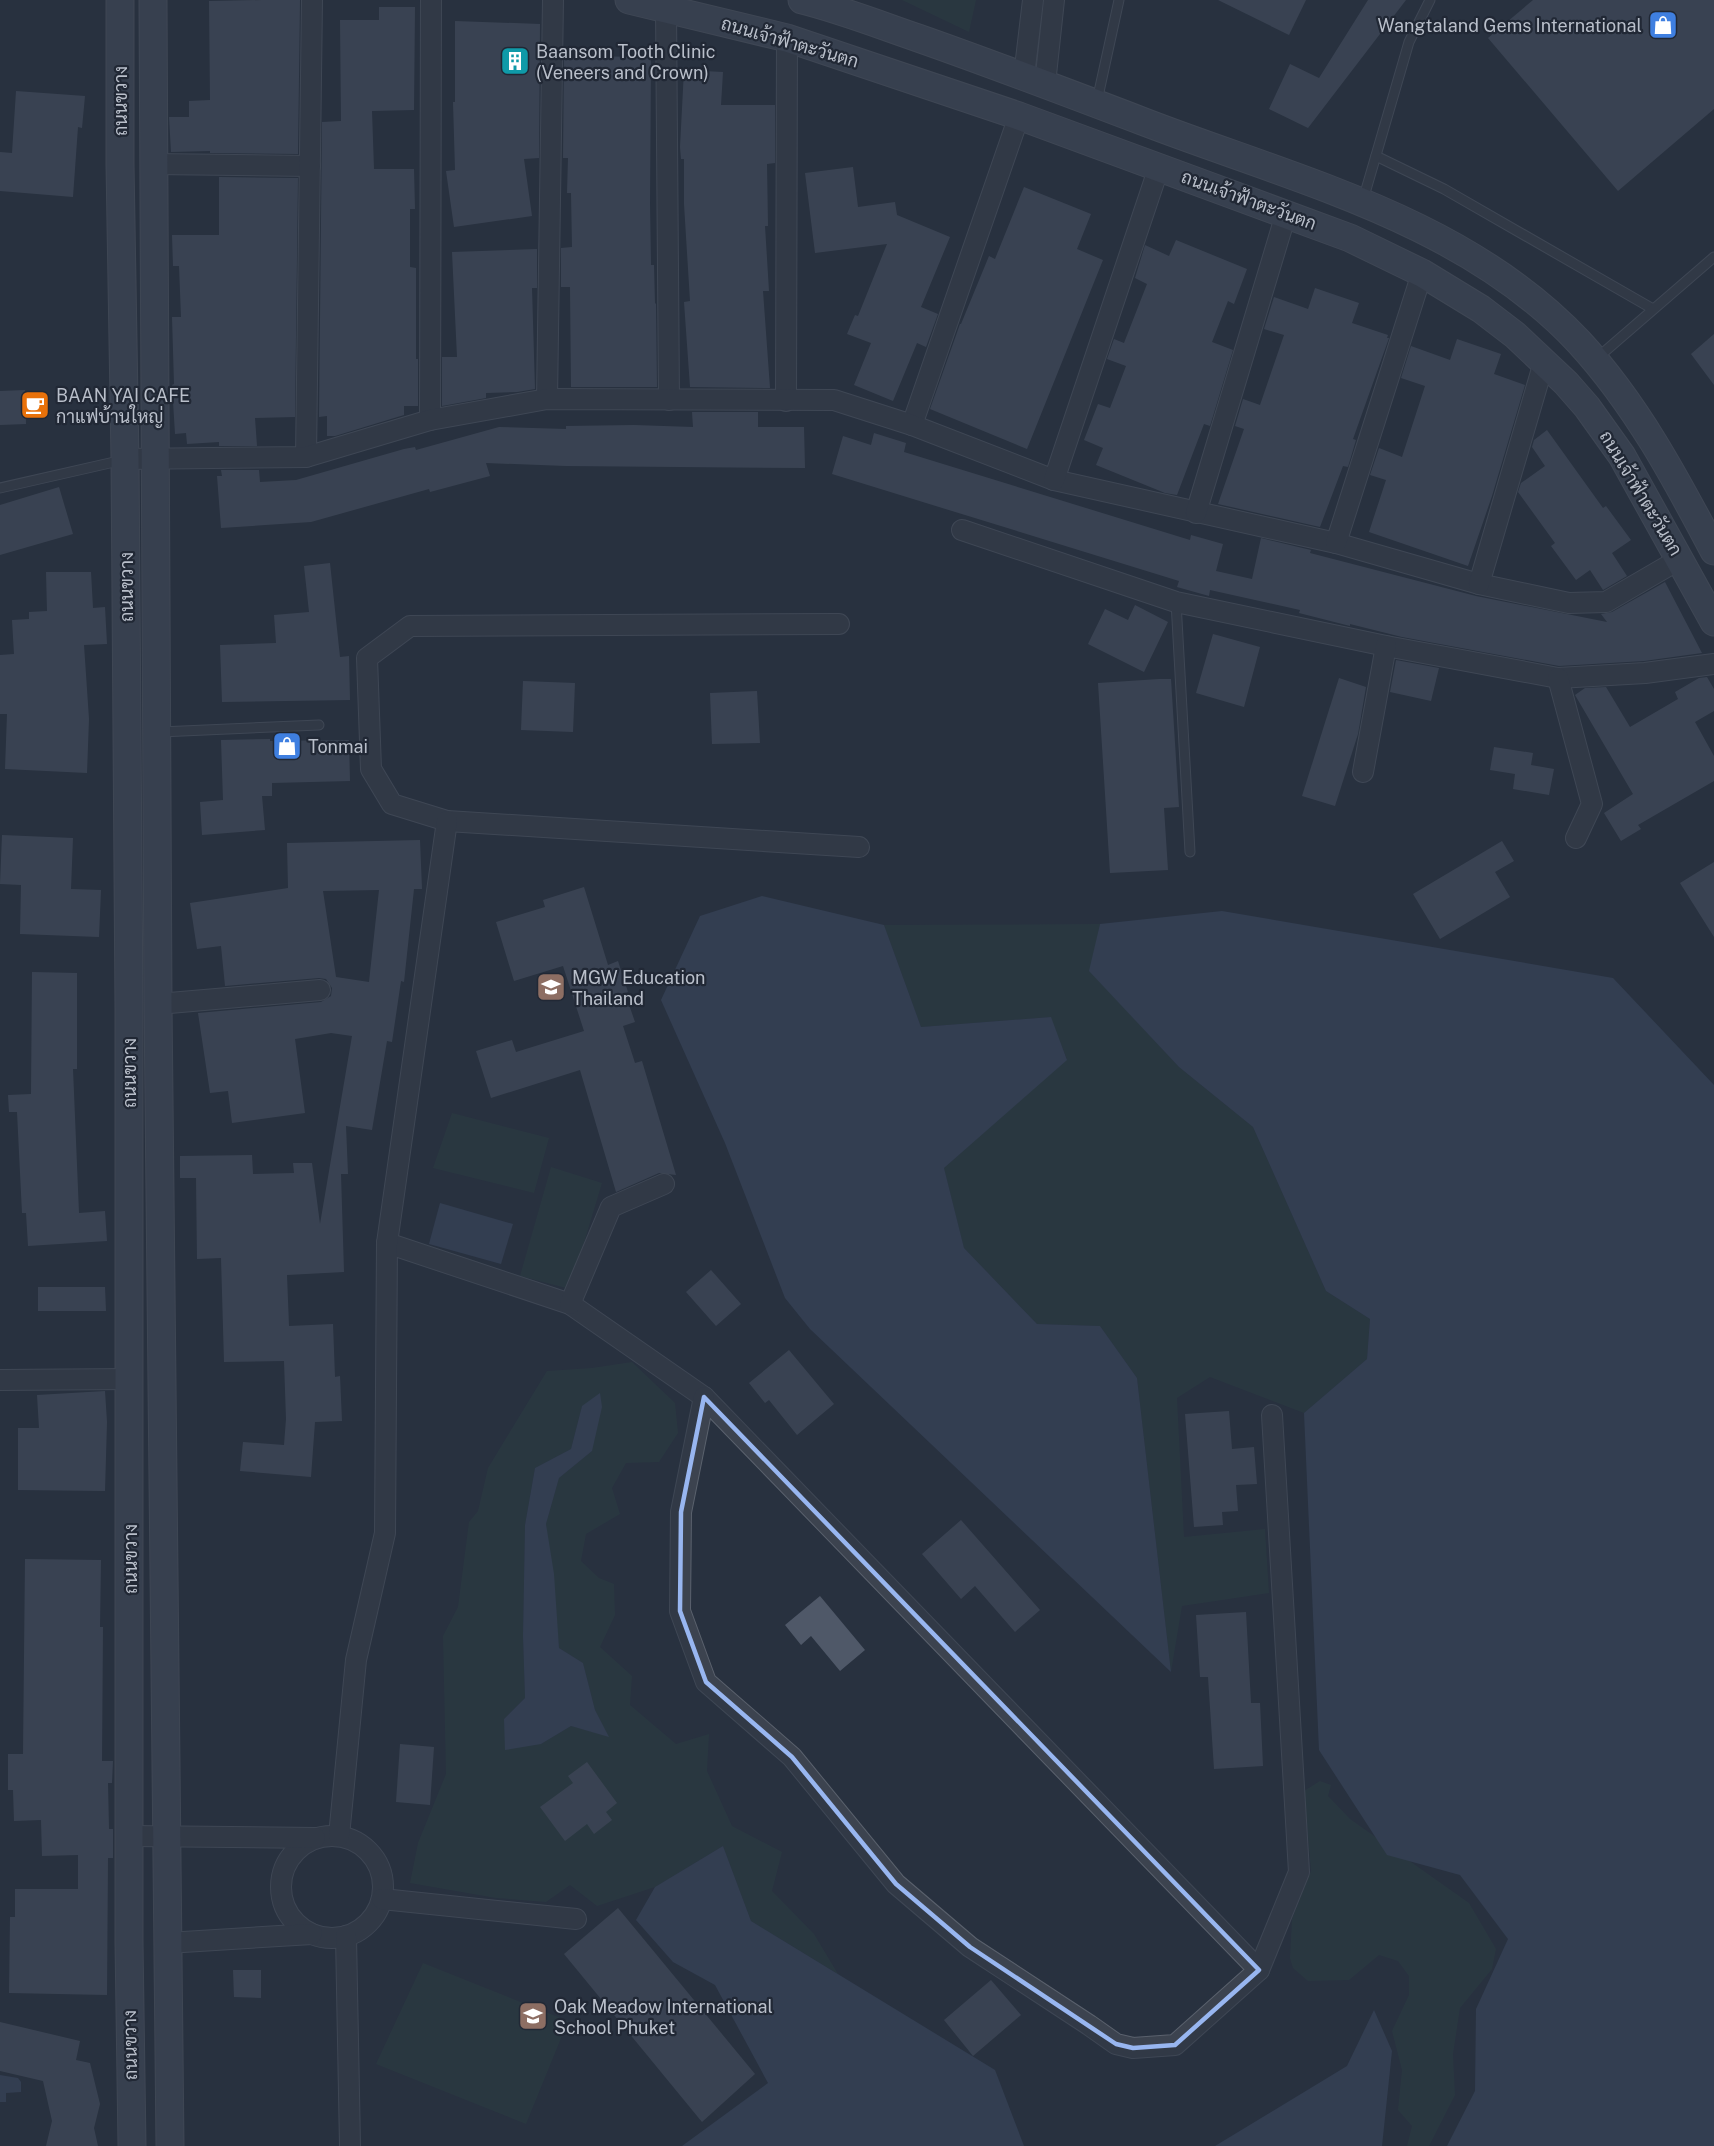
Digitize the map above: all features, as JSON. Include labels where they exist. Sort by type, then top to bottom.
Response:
[{"type":"main road","name":"ถนนขวาง","points":[[120,0],[130,1279],[129,1942],[132,2146]]},
{"type":"main road","name":"ถนนขวาง","points":[[153,0],[158,1004],[170,2146]]},
{"type":"main road","name":"ถนนเจ้าฟ้าตะวันตก","points":[[629,0],[787,38],[1019,116],[1350,238],[1422,273],[1481,309],[1515,335],[1573,391],[1606,431],[1622,456],[1714,622]]},
{"type":"main road","name":"ถนนเจ้าฟ้าตะวันตก","points":[[802,0],[840,10],[1035,80],[1362,202],[1419,228],[1475,258],[1554,318],[1594,360],[1652,438],[1714,551]]},
{"type":"main road","points":[[130,1279],[161,1281]]},
{"type":"street","points":[[306,457],[312,0]]},
{"type":"street","points":[[430,0],[430,420]]},
{"type":"street","points":[[547,399],[553,0]]},
{"type":"street","points":[[1033,0],[1035,80]]},
{"type":"street","points":[[1035,80],[1054,0]]},
{"type":"street","points":[[666,8],[669,400]]},
{"type":"street","points":[[786,400],[787,38]]},
{"type":"street","points":[[912,425],[1019,116]]},
{"type":"street","points":[[154,164],[310,165]]},
{"type":"street","points":[[1054,480],[1158,167]]},
{"type":"street","points":[[1196,513],[1286,214]]},
{"type":"street","points":[[1336,543],[1422,273]]},
{"type":"street","points":[[1479,584],[1544,362]]},
{"type":"street","points":[[125,459],[306,457],[430,420],[547,399],[834,400],[912,425],[1054,480],[1336,543],[1479,584],[1569,603],[1606,602],[1680,559]]},
{"type":"street","points":[[962,530],[1176,602],[1386,646],[1558,678],[1645,673],[1714,664]]},
{"type":"street","points":[[839,624],[410,626],[367,658],[371,769],[392,804],[447,821],[859,847]]},
{"type":"street","points":[[1362,772],[1386,646]]},
{"type":"street","points":[[1558,678],[1592,804],[1576,838]]},
{"type":"street","points":[[339,1836],[356,1660],[385,1533],[387,1243],[447,821]]},
{"type":"street","points":[[158,1004],[320,990]]},
{"type":"street","points":[[570,1304],[611,1207],[664,1184]]},
{"type":"street","points":[[387,1243],[570,1304],[704,1397],[1259,1970]]},
{"type":"street","points":[[0,1380],[130,1379]]},
{"type":"street","points":[[704,1397],[681,1512],[680,1611],[706,1682],[792,1757],[896,1884],[970,1947],[1116,2044],[1133,2048],[1175,2045],[1259,1970],[1299,1872],[1272,1415]]},
{"type":"street","points":[[130,1836],[315,1838],[339,1836],[361,1845],[377,1863],[383,1882],[382,1899],[375,1915],[364,1927],[346,1936],[330,1938],[312,1934],[167,1943]]},
{"type":"street","points":[[312,1934],[297,1924],[285,1908],[280,1890],[282,1874],[290,1856],[304,1843],[315,1838]]},
{"type":"street","points":[[382,1899],[576,1919]]},
{"type":"street","points":[[346,1936],[350,2146]]},
{"type":"lane","points":[[1096,104],[1119,0]]},
{"type":"lane","points":[[1362,202],[1409,42],[1430,0]]},
{"type":"lane","points":[[1376,156],[1444,189],[1653,309]]},
{"type":"lane","points":[[1594,360],[1714,257]]},
{"type":"lane","points":[[0,488],[125,459]]},
{"type":"lane","points":[[1176,602],[1190,852]]},
{"type":"lane","points":[[157,732],[319,725]]},
{"type":"highlighted area","points":[[704,1397],[1259,1970],[1175,2045],[1133,2048],[1116,2044],[970,1947],[896,1884],[792,1757],[706,1682],[680,1611],[681,1512]]},
{"type":"green space","points":[[902,0],[976,0],[969,32]]},
{"type":"green space","points":[[1100,924],[1090,971],[1179,1067],[1253,1127],[1326,1291],[1370,1319],[1367,1359],[1304,1413],[1210,1377],[1177,1398],[1184,1537],[1265,1529],[1269,1593],[1182,1606],[1171,1672],[1137,1378],[1100,1326],[1037,1324],[964,1248],[944,1168],[1067,1059],[1050,1017],[921,1027],[884,925]]},
{"type":"green space","points":[[452,1113],[549,1138],[534,1193],[433,1168]]},
{"type":"green space","points":[[551,1167],[602,1183],[570,1289],[520,1276]]},
{"type":"green space","points":[[632,1362],[675,1403],[678,1433],[659,1462],[626,1463],[612,1488],[620,1514],[586,1534],[581,1561],[599,1578],[614,1584],[615,1615],[600,1647],[632,1676],[630,1705],[676,1744],[709,1734],[707,1771],[732,1826],[782,1852],[772,1891],[814,1934],[838,1974],[751,1921],[723,1846],[655,1887],[597,1906],[570,1885],[546,1902],[496,1898],[410,1883],[418,1843],[446,1774],[443,1636],[458,1607],[469,1522],[478,1511],[488,1468],[547,1371]],"holes":[[[582,1406],[592,1451],[559,1478],[546,1524],[559,1648],[583,1663],[595,1710],[608,1736],[571,1726],[541,1744],[504,1719],[525,1698],[523,1636],[525,1525],[535,1468],[571,1449]]]},
{"type":"green space","points":[[1320,1781],[1331,1785],[1328,1796],[1350,1819],[1469,1903],[1496,1949],[1492,1969],[1460,2008],[1453,2054],[1455,2095],[1429,2146],[1407,2146],[1412,2126],[1398,2110],[1402,2070],[1392,2031],[1409,1995],[1409,1976],[1398,1961],[1379,1955],[1349,1980],[1308,1981],[1293,1968],[1290,1958],[1292,1919],[1311,1871],[1304,1791]]},
{"type":"green space","points":[[423,1963],[568,2021],[526,2124],[376,2064]]},
{"type":"water","points":[[762,896],[884,925],[921,1027],[1051,1017],[1067,1060],[944,1168],[964,1248],[1037,1324],[1100,1326],[1137,1378],[1171,1672],[810,1329],[785,1298],[725,1143],[661,1000],[700,916]]},
{"type":"water","points":[[1222,911],[1613,978],[1714,1085],[1714,2146],[1447,2146],[1475,2091],[1476,2009],[1508,1939],[1460,1875],[1387,1855],[1319,1750],[1304,1413],[1367,1359],[1370,1319],[1326,1291],[1253,1127],[1179,1067],[1089,971],[1100,924]]},
{"type":"water","points":[[440,1203],[513,1224],[501,1264],[429,1244]]},
{"type":"water","points":[[600,1393],[602,1407],[592,1451],[559,1478],[546,1524],[554,1574],[559,1648],[583,1663],[595,1710],[609,1737],[571,1726],[541,1744],[505,1750],[504,1719],[525,1698],[523,1636],[525,1525],[535,1468],[571,1449],[582,1406]]},
{"type":"water","points":[[723,1846],[751,1921],[995,2070],[1024,2146],[682,2146],[768,2083],[715,1985],[673,1962],[636,1920],[655,1887]]},
{"type":"water","points":[[1374,2010],[1392,2051],[1382,2146],[1215,2146],[1347,2066]]},
{"type":"water","points":[[0,2075],[18,2078],[21,2082],[21,2092],[6,2093],[6,2102],[0,2102]]},
{"type":"building","points":[[300,0],[298,154],[171,152],[169,117],[189,117],[189,101],[210,100],[209,1]]},
{"type":"building","points":[[1218,0],[1306,0],[1289,35]]},
{"type":"building","points":[[1368,0],[1406,0],[1308,128],[1269,109],[1290,64],[1319,78]]},
{"type":"building","points":[[1533,0],[1714,0],[1714,109],[1618,191],[1488,38]]},
{"type":"building","points":[[379,7],[415,7],[414,110],[372,111],[374,169],[414,169],[415,209],[410,209],[410,267],[416,268],[418,406],[404,406],[404,415],[335,436],[327,436],[327,416],[319,417],[322,122],[341,121],[340,20],[379,20]]},
{"type":"building","points":[[455,21],[540,24],[539,158],[524,159],[532,216],[454,227],[446,171],[455,170],[453,102],[455,102]]},
{"type":"building","points":[[564,56],[651,57],[651,265],[654,265],[656,303],[657,387],[571,387],[570,287],[561,287],[561,248],[572,247],[571,193],[567,193],[568,158],[563,158]]},
{"type":"building","points":[[684,70],[723,72],[721,105],[775,105],[775,163],[767,164],[768,226],[765,226],[769,291],[763,291],[770,388],[690,387],[684,302],[690,301],[684,204],[684,159],[681,159],[680,147]]},
{"type":"building","points":[[16,91],[85,96],[82,128],[78,127],[73,197],[0,191],[0,152],[12,153]]},
{"type":"building","points":[[853,167],[858,207],[895,202],[897,215],[950,237],[921,307],[938,314],[926,347],[917,343],[893,401],[854,385],[871,343],[847,334],[855,315],[858,316],[887,244],[815,253],[805,173]]},
{"type":"building","points":[[219,177],[298,178],[295,417],[255,418],[257,446],[219,446],[219,442],[187,444],[186,433],[175,434],[172,317],[181,317],[179,266],[173,266],[172,235],[219,235]]},
{"type":"building","points":[[1024,187],[1091,214],[1077,249],[1103,260],[1027,449],[930,409],[960,324],[989,256],[995,259]]},
{"type":"building","points":[[1176,240],[1247,269],[1234,304],[1228,301],[1212,342],[1233,350],[1210,426],[1204,424],[1177,495],[1165,493],[1096,465],[1103,448],[1084,440],[1098,404],[1110,408],[1126,366],[1107,359],[1114,339],[1124,343],[1147,284],[1135,278],[1145,245],[1169,256]]},
{"type":"building","points":[[537,249],[537,288],[532,288],[535,389],[486,393],[486,398],[442,406],[442,357],[457,357],[452,252]]},
{"type":"building","points":[[1315,288],[1359,303],[1352,323],[1388,335],[1387,338],[1389,338],[1353,439],[1356,440],[1348,467],[1343,466],[1320,527],[1218,504],[1244,429],[1235,426],[1243,399],[1260,405],[1284,335],[1264,329],[1274,297],[1308,309]]},
{"type":"building","points":[[1714,334],[1714,385],[1691,354]]},
{"type":"building","points":[[1457,339],[1501,354],[1494,374],[1525,385],[1492,496],[1468,566],[1369,532],[1386,480],[1370,475],[1379,448],[1402,457],[1425,386],[1401,378],[1411,346],[1450,360]]},
{"type":"building","points":[[25,390],[26,424],[0,425],[0,391]]},
{"type":"building","points":[[692,412],[758,412],[758,427],[804,427],[805,468],[486,463],[490,476],[430,492],[429,489],[311,522],[221,528],[217,476],[222,476],[221,470],[259,470],[260,482],[296,480],[404,449],[415,447],[416,450],[499,427],[566,429],[566,426],[634,425],[693,427]]},
{"type":"building","points":[[1547,430],[1603,508],[1606,506],[1631,540],[1612,553],[1627,576],[1603,590],[1590,570],[1576,580],[1551,546],[1555,543],[1518,492],[1521,483],[1545,466],[1532,447],[1534,440]]},
{"type":"building","points":[[874,433],[906,443],[904,452],[1190,540],[1191,535],[1223,544],[1216,571],[1252,579],[1261,538],[1476,596],[1607,622],[1601,614],[1612,612],[1665,582],[1702,653],[1644,661],[1559,666],[1402,637],[1350,624],[1350,626],[1299,613],[1300,610],[1210,590],[1209,596],[1177,587],[1179,581],[832,474],[843,436],[871,445]]},
{"type":"building","points":[[59,487],[73,534],[0,555],[0,505]]},
{"type":"building","points":[[330,563],[340,657],[349,656],[350,700],[222,702],[220,645],[276,643],[274,615],[309,612],[304,566]]},
{"type":"building","points":[[46,572],[91,572],[93,608],[105,607],[107,644],[84,645],[89,719],[87,773],[5,769],[7,714],[0,714],[0,655],[14,654],[12,620],[29,619],[29,612],[47,611]]},
{"type":"building","points":[[1135,605],[1168,622],[1144,672],[1088,644],[1105,609],[1128,620]]},
{"type":"building","points":[[1213,634],[1260,647],[1244,707],[1196,693]]},
{"type":"building","points":[[1396,660],[1439,668],[1431,701],[1390,692]]},
{"type":"building","points":[[1707,677],[1714,689],[1714,711],[1695,722],[1714,756],[1714,781],[1638,825],[1641,829],[1621,841],[1604,813],[1633,794],[1575,695],[1585,688],[1606,687],[1630,727],[1678,699],[1675,692],[1699,678]]},
{"type":"building","points":[[1339,678],[1366,687],[1358,734],[1335,806],[1302,796]]},
{"type":"building","points":[[1171,679],[1179,807],[1164,808],[1168,870],[1110,873],[1098,683]]},
{"type":"building","points":[[523,681],[575,683],[573,732],[521,730]]},
{"type":"building","points":[[757,691],[760,743],[712,744],[710,693]]},
{"type":"building","points":[[270,739],[270,741],[349,740],[350,781],[272,783],[272,796],[262,796],[265,830],[202,835],[200,802],[223,800],[221,740]]},
{"type":"building","points":[[1494,747],[1533,753],[1531,765],[1554,769],[1549,795],[1513,789],[1515,774],[1490,770]]},
{"type":"building","points":[[2,835],[73,838],[71,889],[101,890],[99,937],[20,934],[21,885],[0,884]]},
{"type":"building","points":[[420,840],[422,889],[414,889],[404,982],[401,981],[392,1042],[387,1041],[372,1130],[346,1126],[348,1174],[341,1174],[344,1272],[287,1275],[289,1326],[333,1324],[335,1377],[340,1376],[342,1421],[315,1422],[311,1477],[240,1471],[243,1442],[284,1445],[286,1419],[284,1361],[224,1362],[221,1258],[197,1259],[196,1178],[180,1178],[180,1156],[252,1155],[253,1174],[294,1173],[293,1163],[312,1163],[320,1224],[352,1036],[331,1033],[295,1039],[305,1113],[232,1123],[228,1091],[210,1093],[198,1013],[321,1002],[331,996],[332,988],[326,979],[319,978],[225,986],[221,946],[197,949],[190,903],[288,888],[287,843]],"holes":[[[379,890],[369,982],[336,977],[323,891]]]},
{"type":"building","points":[[1502,841],[1514,861],[1495,872],[1510,897],[1440,939],[1413,894]]},
{"type":"building","points":[[1714,862],[1714,937],[1680,883]]},
{"type":"building","points":[[584,887],[608,965],[618,961],[628,992],[625,993],[635,1022],[623,1026],[635,1063],[642,1061],[676,1175],[659,1173],[616,1192],[580,1070],[491,1098],[476,1051],[512,1040],[516,1052],[584,1031],[563,966],[514,981],[496,922],[545,907],[543,900]]},
{"type":"building","points":[[32,972],[77,973],[77,1069],[73,1069],[79,1213],[105,1211],[107,1241],[28,1246],[26,1213],[22,1213],[17,1112],[9,1112],[8,1095],[31,1094]]},
{"type":"building","points":[[711,1270],[741,1304],[716,1326],[686,1292]]},
{"type":"building","points":[[38,1287],[105,1287],[106,1311],[38,1311]]},
{"type":"building","points":[[789,1350],[834,1404],[797,1435],[769,1400],[765,1403],[749,1383]]},
{"type":"building","points":[[105,1391],[107,1422],[105,1491],[18,1490],[18,1428],[39,1428],[37,1395]]},
{"type":"building","points":[[1229,1411],[1232,1449],[1254,1447],[1257,1484],[1236,1485],[1238,1511],[1222,1512],[1223,1525],[1194,1527],[1185,1414]]},
{"type":"building","points":[[961,1520],[1040,1610],[1015,1632],[975,1586],[961,1599],[922,1554]]},
{"type":"building","points":[[25,1559],[101,1560],[102,1761],[113,1761],[112,1783],[108,1783],[109,1829],[113,1829],[113,1858],[108,1858],[107,1995],[9,1993],[10,1917],[15,1917],[15,1889],[78,1889],[78,1855],[42,1856],[41,1820],[14,1821],[13,1790],[8,1790],[8,1754],[23,1754]]},
{"type":"building","points":[[820,1596],[865,1650],[840,1671],[811,1636],[801,1645],[785,1625]]},
{"type":"building","points":[[1246,1612],[1251,1703],[1260,1703],[1263,1766],[1214,1769],[1208,1677],[1200,1677],[1196,1615]]},
{"type":"building","points":[[400,1744],[434,1747],[430,1805],[396,1802]]},
{"type":"building","points":[[587,1762],[617,1803],[606,1812],[612,1820],[594,1834],[587,1824],[565,1841],[540,1807],[573,1783],[568,1776]]},
{"type":"building","points":[[618,1908],[755,2074],[702,2122],[564,1954]]},
{"type":"building","points":[[233,1970],[261,1970],[261,1998],[234,1997]]},
{"type":"building","points":[[991,1980],[1021,2015],[973,2056],[944,2020]]},
{"type":"building","points":[[0,2022],[80,2041],[76,2060],[90,2063],[100,2104],[94,2128],[98,2146],[46,2146],[52,2121],[43,2081],[0,2071]]},
{"type":"place","name":"Wangtaland Gems International","points":[[1663,25]]},
{"type":"place","name":"Baansom Tooth Clinic (Veneers and Crown)","points":[[515,61]]},
{"type":"place","name":"BAAN YAI CAFE กาแฟบ้านใหญ่","points":[[35,405]]},
{"type":"place","name":"Tonmai","points":[[287,746]]},
{"type":"place","name":"MGW Education Thailand","points":[[551,987]]},
{"type":"place","name":"Oak Meadow International School Phuket","points":[[533,2016]]}]
